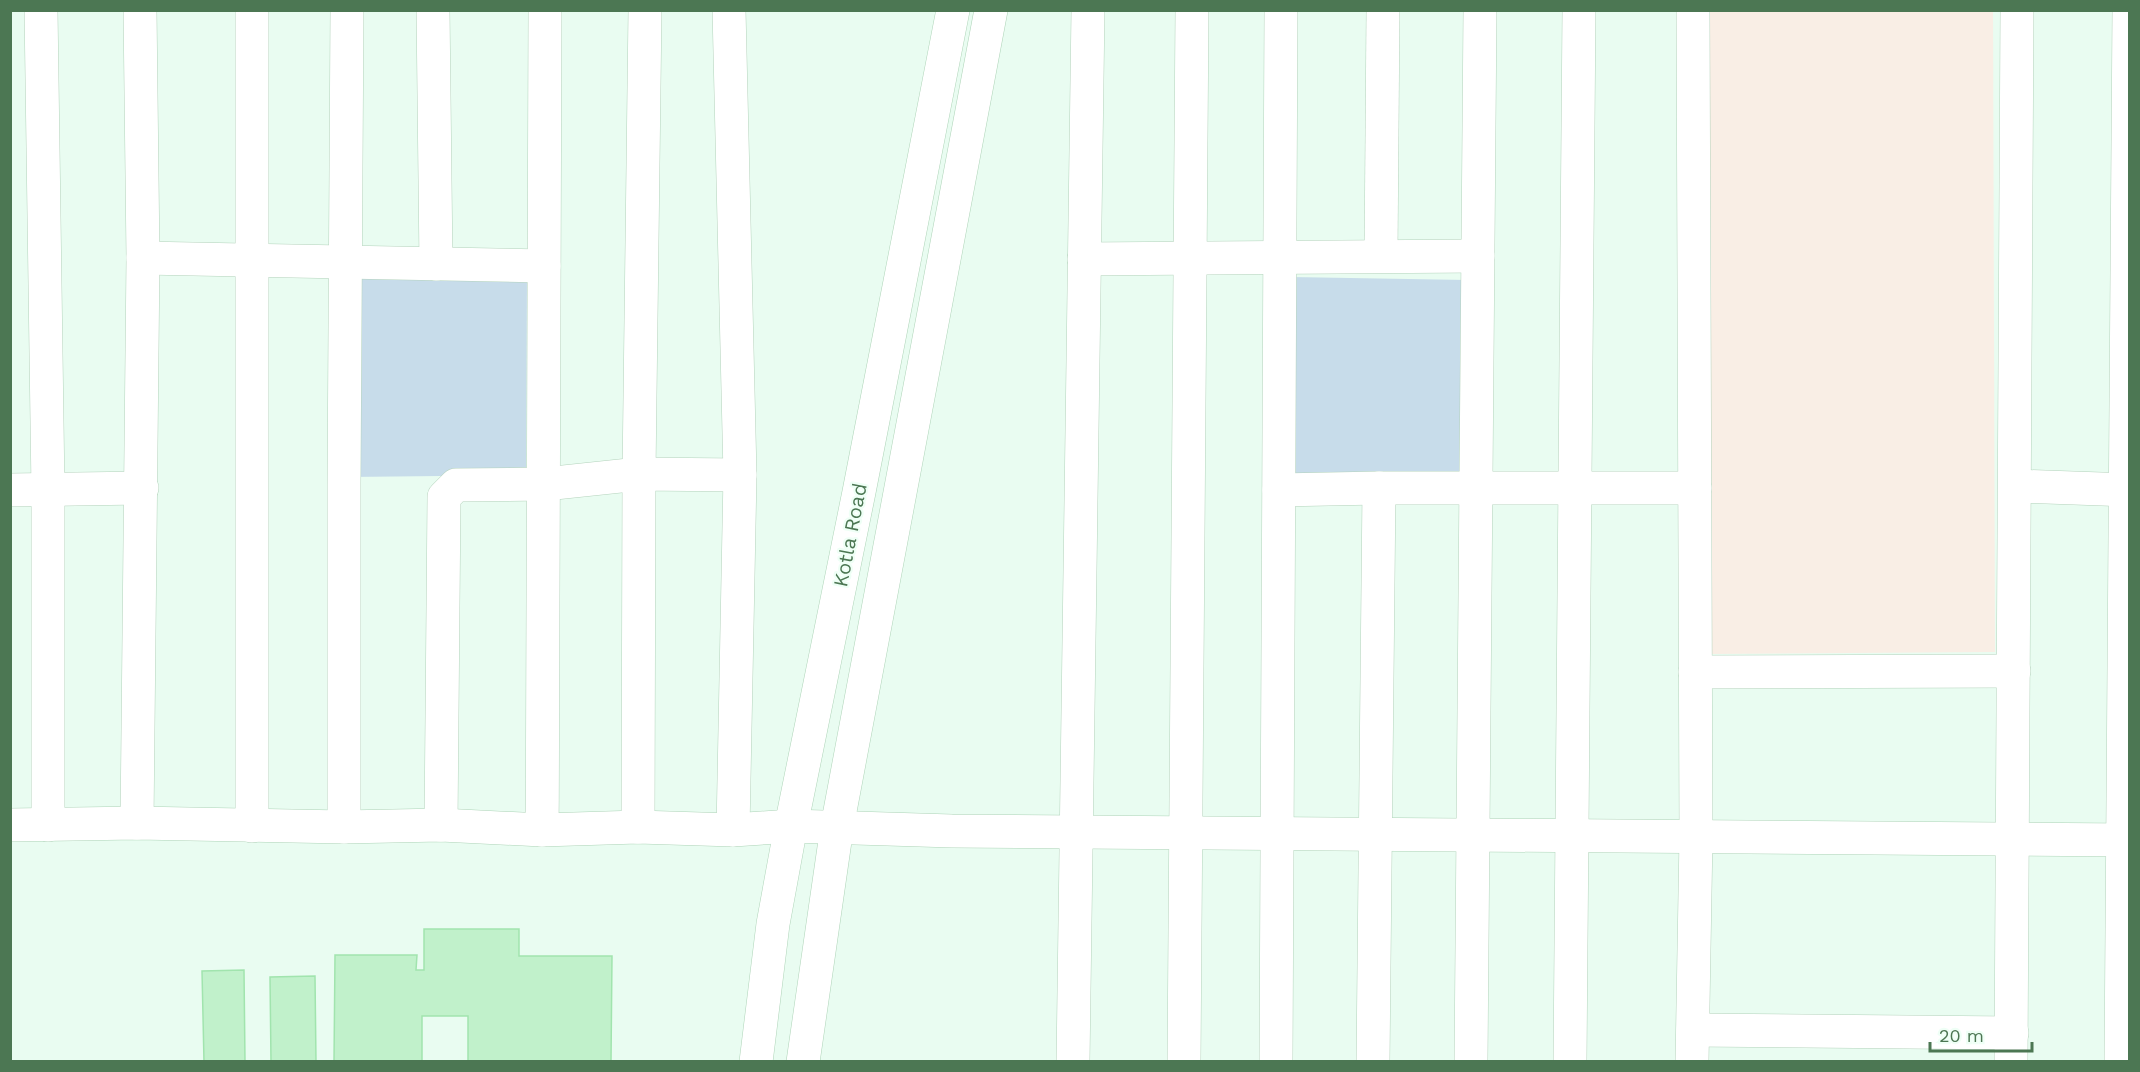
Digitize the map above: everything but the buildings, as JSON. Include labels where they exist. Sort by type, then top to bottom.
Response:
[{"type":"street","points":[[41,10],[48,490],[48,825]]},
{"type":"street","points":[[137,823],[143,258],[140,10]]},
{"type":"street","points":[[252,10],[252,826]]},
{"type":"street","points":[[344,827],[347,10]]},
{"type":"street","points":[[433,10],[436,264]]},
{"type":"street","points":[[543,830],[545,10]]},
{"type":"street","points":[[638,827],[639,474],[645,10]]},
{"type":"street","points":[[729,10],[740,475],[733,830]]},
{"type":"street","name":"Kotla Road","points":[[756,1062],[773,924],[791,826],[860,492],[953,10]]},
{"type":"street","points":[[803,1062],[837,827],[991,10]]},
{"type":"street","points":[[1073,1062],[1088,10]]},
{"type":"street","points":[[1184,1062],[1192,10]]},
{"type":"street","points":[[1276,1062],[1281,10]]},
{"type":"street","points":[[1381,255],[1383,10]]},
{"type":"street","points":[[1471,1062],[1480,10]]},
{"type":"street","points":[[1570,1062],[1579,10]]},
{"type":"street","points":[[1694,10],[1696,837],[1693,1046],[2012,1047],[2017,10]]},
{"type":"street","points":[[2121,1062],[2126,840],[2129,10]]},
{"type":"street","points":[[1084,259],[1478,256]]},
{"type":"street","points":[[143,258],[544,266]]},
{"type":"street","points":[[441,825],[444,497],[456,485],[545,484],[639,474],[740,475]]},
{"type":"street","points":[[2015,486],[2128,490]]},
{"type":"street","points":[[10,490],[142,488]]},
{"type":"street","points":[[1374,1062],[1379,488]]},
{"type":"street","points":[[1279,490],[1695,489]]},
{"type":"street","points":[[1695,672],[2014,671]]},
{"type":"street","points":[[10,825],[137,823],[344,827],[441,825],[543,830],[638,827],[733,830],[791,826],[952,831],[2126,840]]},
{"type":"shaded area","points":[[1709,11],[1993,11],[1995,652],[1711,654]]},
{"type":"shaded area","points":[[350,275],[527,277],[526,475],[348,477]]},
{"type":"shaded area","points":[[1291,277],[1467,280],[1466,479],[1288,480]]}]
